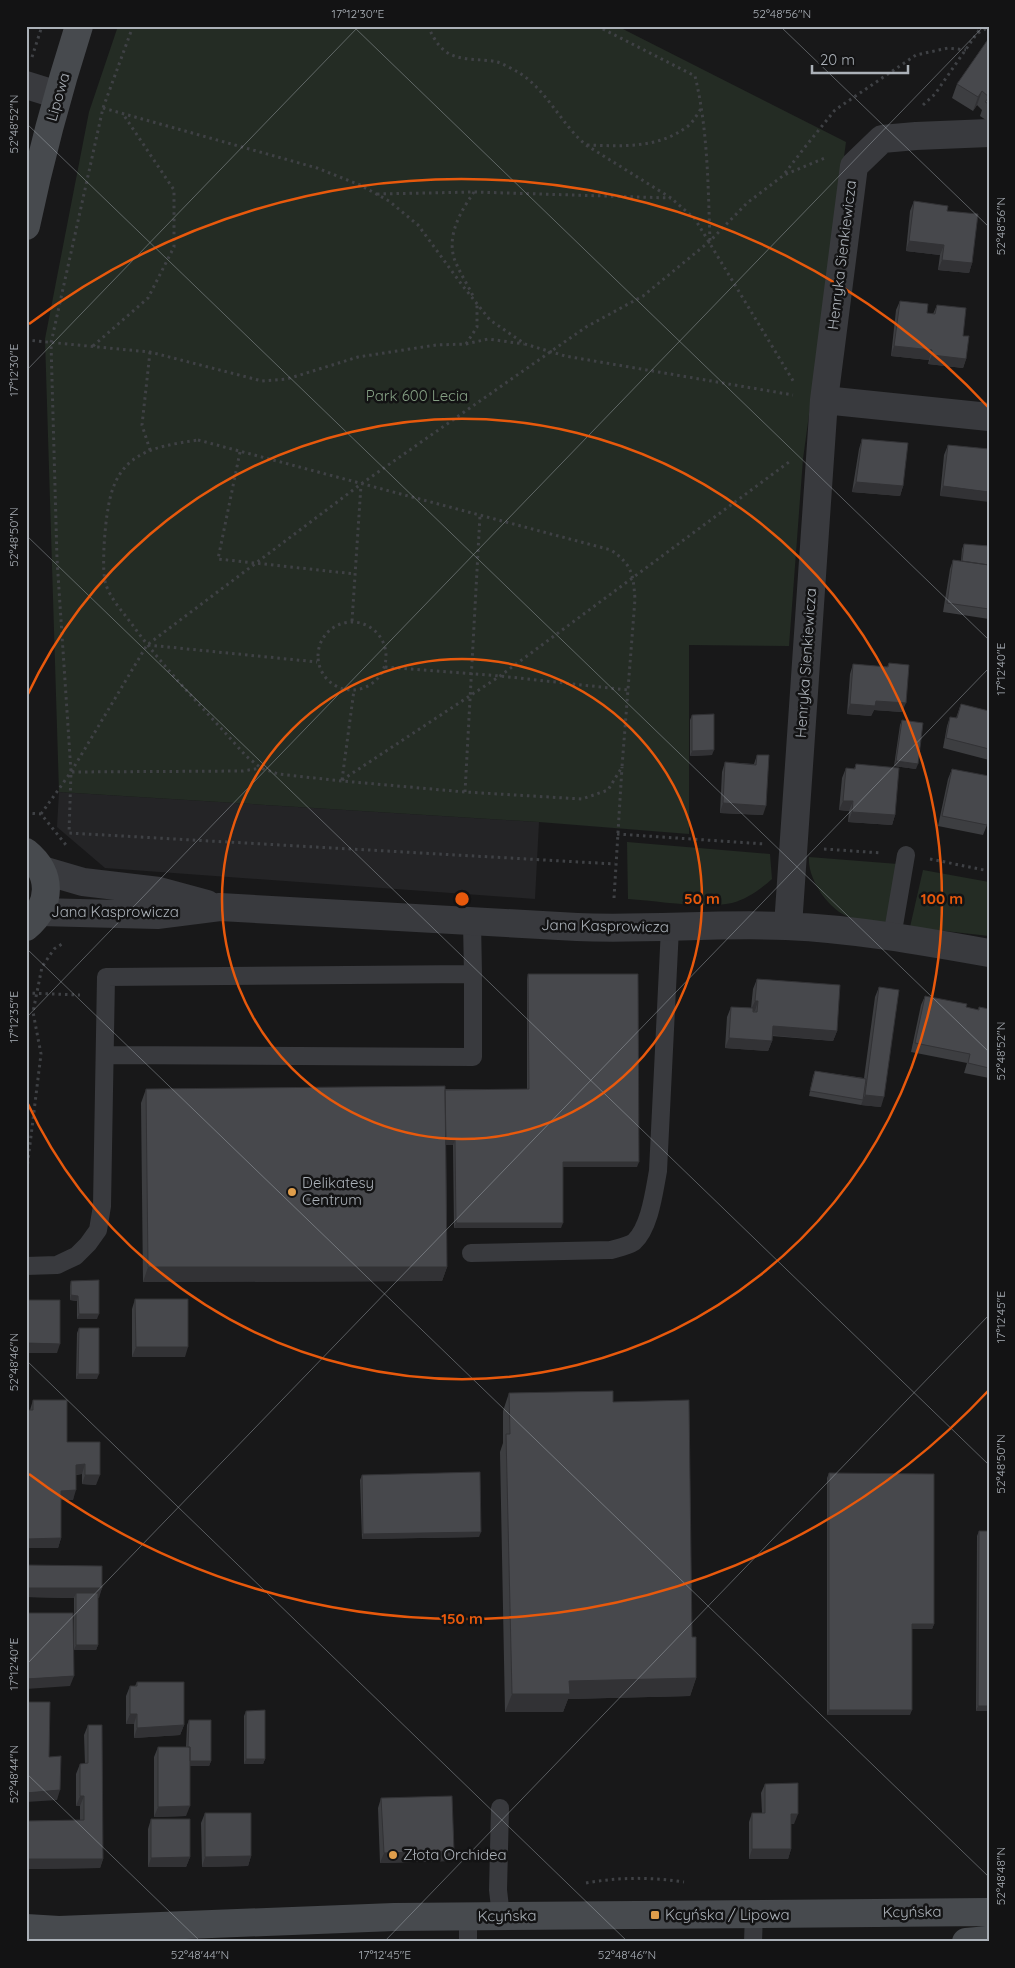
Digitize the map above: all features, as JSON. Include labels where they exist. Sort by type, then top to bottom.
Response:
[{"type":"street","name":"Lipowa","points":[[26,226],[58,95],[78,26]]},
{"type":"street","points":[[26,85],[58,95]]},
{"type":"street","name":"Henryka Sienkiewicza","points":[[788,926],[821,438],[813,398],[854,166],[882,139],[989,133]]},
{"type":"street","points":[[813,398],[989,417]]},
{"type":"street","points":[[33,920],[45,902],[46,891],[45,880],[34,861]]},
{"type":"street","name":"Jana Kasprowicza","points":[[34,861],[83,882],[159,891],[220,907]]},
{"type":"street","name":"Jana Kasprowicza","points":[[33,920],[158,914],[220,907],[577,928],[788,926],[892,937],[989,953]]},
{"type":"street","name":"Kcyńska","points":[[26,1928],[59,1930],[394,1917],[468,1929],[501,1916],[989,1912]]},
{"type":"street","points":[[966,1942],[989,1940]]},
{"type":"lane","points":[[892,937],[906,856]]},
{"type":"lane","points":[[105,1055],[473,1057],[472,922]]},
{"type":"lane","points":[[471,1253],[611,1250],[633,1243],[642,1231],[652,1205],[658,1171],[670,928]]},
{"type":"lane","points":[[26,1266],[57,1265],[76,1256],[98,1230],[102,1206],[106,977],[473,974]]},
{"type":"lane","points":[[500,1808],[498,1890],[501,1916]]},
{"type":"lane","points":[[753,1942],[754,1913]]},
{"type":"path","points":[[31,58],[42,26]]},
{"type":"path","points":[[133,26],[103,108],[51,343],[57,559],[71,772],[69,833],[615,864]]},
{"type":"path","points":[[428,26],[434,39],[446,52],[466,58],[498,62],[519,72],[540,90],[574,135],[586,145],[671,198],[695,219],[813,398]]},
{"type":"path","points":[[597,26],[696,76],[702,106],[710,241]]},
{"type":"path","points":[[920,107],[936,94],[982,26]]},
{"type":"path","points":[[976,34],[989,27]]},
{"type":"path","points":[[784,176],[805,146],[835,110],[916,56],[948,48],[966,50]]},
{"type":"path","points":[[586,145],[624,146],[648,144],[671,136],[690,124],[702,106]]},
{"type":"path","points":[[103,108],[317,168],[360,184],[389,201],[418,224],[490,320],[525,344]]},
{"type":"path","points":[[92,347],[148,298],[174,247],[174,190],[122,114]]},
{"type":"path","points":[[41,814],[71,772],[147,645],[361,484],[586,327],[643,296],[710,241],[747,203],[784,176],[817,160],[831,156]]},
{"type":"path","points":[[377,194],[474,192],[671,198]]},
{"type":"path","points":[[466,344],[477,327],[477,303],[454,258],[452,239],[460,214],[474,192]]},
{"type":"path","points":[[26,340],[150,352],[262,381],[287,379],[358,357],[436,345],[466,344],[488,339],[525,344],[564,356],[813,398]]},
{"type":"path","points":[[150,352],[142,425],[150,450]]},
{"type":"path","points":[[342,781],[500,676],[821,438]]},
{"type":"path","points":[[614,903],[615,864],[635,599],[633,578],[625,560],[610,550],[198,440],[162,445],[138,455],[118,476],[110,494],[104,532],[105,584],[118,606],[147,645],[246,756],[262,768],[278,774],[342,781],[466,792],[582,799],[608,790],[622,767]]},
{"type":"path","points":[[240,452],[218,559],[355,574]]},
{"type":"path","points":[[352,621],[361,484]]},
{"type":"path","points":[[466,792],[480,515]]},
{"type":"path","points":[[352,621],[368,625],[377,632],[384,642],[386,654],[385,667],[381,676],[361,690],[340,688],[330,683],[322,673],[318,662],[318,650],[322,639],[330,629],[340,623],[352,621]]},
{"type":"path","points":[[147,645],[318,662]]},
{"type":"path","points":[[385,667],[500,676],[628,690]]},
{"type":"path","points":[[342,781],[354,690]]},
{"type":"path","points":[[71,772],[242,771],[262,768]]},
{"type":"path","points":[[26,993],[106,996]]},
{"type":"path","points":[[26,1177],[41,1054]]},
{"type":"shaded area","points":[[59,792],[539,822],[535,899],[105,868],[57,827]]},
{"type":"green space","name":"Park 600 Lecia","points":[[118,26],[617,26],[846,142],[803,459],[789,646],[689,645],[689,834],[539,822],[59,792],[45,339],[89,112]]},
{"type":"green space","points":[[627,842],[770,854],[772,879],[743,899],[720,905],[695,905],[628,899]]},
{"type":"green space","points":[[809,857],[898,864],[890,925],[851,918],[835,909],[816,884],[809,866]]},
{"type":"green space","points":[[923,870],[989,882],[989,936],[910,927]]},
{"type":"building","points":[[989,38],[989,97],[982,91],[978,97],[957,84]]},
{"type":"building","points":[[914,201],[948,206],[947,211],[978,214],[972,263],[942,260],[944,245],[909,241]]},
{"type":"building","points":[[900,301],[928,304],[927,313],[935,314],[937,305],[966,308],[963,336],[969,336],[966,359],[932,355],[932,350],[894,346]]},
{"type":"building","points":[[862,439],[908,443],[903,486],[856,482]]},
{"type":"building","points":[[948,445],[989,449],[989,492],[943,486]]},
{"type":"building","points":[[964,544],[989,546],[989,565],[962,561]]},
{"type":"building","points":[[953,560],[989,565],[989,609],[947,603]]},
{"type":"building","points":[[889,663],[909,665],[906,703],[876,701],[875,706],[850,704],[853,664],[888,667]]},
{"type":"building","points":[[961,704],[989,711],[989,749],[946,738],[950,717],[957,718]]},
{"type":"building","points":[[714,714],[714,750],[692,751],[692,715]]},
{"type":"building","points":[[902,720],[923,723],[918,764],[896,761]]},
{"type":"building","points":[[757,755],[769,755],[766,806],[723,803],[725,762],[756,765]]},
{"type":"building","points":[[856,764],[899,768],[895,815],[852,812],[853,801],[843,801],[846,768],[855,769]]},
{"type":"building","points":[[952,769],[989,776],[989,817],[987,825],[942,816]]},
{"type":"building","points":[[528,974],[638,974],[639,1162],[563,1162],[563,1223],[456,1223],[455,1140],[446,1140],[445,1090],[529,1089]]},
{"type":"building","points":[[757,979],[840,985],[837,1031],[773,1026],[772,1041],[729,1038],[731,1007],[753,1008],[753,1012],[757,1012],[758,1001],[755,1001]]},
{"type":"building","points":[[879,987],[899,990],[884,1097],[865,1095]]},
{"type":"building","points":[[925,996],[967,1004],[966,1007],[979,1010],[979,1007],[989,1009],[989,1068],[968,1063],[970,1054],[915,1043]]},
{"type":"building","points":[[815,1071],[866,1079],[863,1100],[810,1091]]},
{"type":"building","name":"Delikatesy Centrum","points":[[445,1086],[447,1267],[148,1267],[146,1089]]},
{"type":"building","points":[[99,1280],[99,1314],[79,1314],[78,1296],[71,1295],[71,1281]]},
{"type":"building","points":[[135,1299],[188,1299],[188,1347],[136,1347]]},
{"type":"building","points":[[26,1300],[60,1300],[60,1344],[26,1343]]},
{"type":"building","points":[[79,1328],[99,1328],[99,1374],[78,1374]]},
{"type":"building","points":[[613,1391],[613,1402],[689,1400],[692,1637],[696,1637],[696,1678],[569,1681],[570,1694],[512,1694],[506,1434],[510,1434],[509,1393]]},
{"type":"building","points":[[33,1400],[67,1400],[67,1442],[100,1442],[100,1475],[85,1475],[85,1464],[76,1465],[76,1490],[61,1491],[61,1538],[26,1539],[26,1410],[33,1410]]},
{"type":"building","points":[[480,1472],[481,1532],[363,1534],[362,1475]]},
{"type":"building","points":[[829,1473],[934,1474],[934,1624],[912,1624],[912,1710],[829,1710]]},
{"type":"building","points":[[979,1531],[989,1531],[989,1706],[978,1706]]},
{"type":"building","points":[[26,1565],[102,1566],[102,1588],[26,1588]]},
{"type":"building","points":[[76,1593],[98,1593],[98,1645],[76,1645]]},
{"type":"building","points":[[26,1613],[73,1613],[74,1676],[26,1679]]},
{"type":"building","points":[[137,1682],[184,1682],[184,1725],[137,1728],[137,1714],[130,1714],[130,1686],[137,1686]]},
{"type":"building","points":[[26,1702],[50,1702],[49,1757],[61,1756],[60,1790],[26,1793]]},
{"type":"building","points":[[265,1710],[265,1759],[246,1759],[246,1711]]},
{"type":"building","points":[[189,1720],[211,1720],[211,1761],[190,1761],[190,1747],[188,1747]]},
{"type":"building","points":[[88,1725],[102,1725],[103,1859],[26,1859],[26,1821],[84,1820],[84,1796],[80,1796],[80,1764],[88,1763]]},
{"type":"building","points":[[158,1747],[190,1747],[190,1806],[158,1807]]},
{"type":"building","points":[[798,1783],[798,1814],[791,1814],[791,1849],[752,1849],[752,1813],[765,1813],[765,1784]]},
{"type":"building","points":[[452,1796],[454,1851],[384,1853],[381,1798]]},
{"type":"building","points":[[205,1813],[251,1813],[251,1856],[205,1857]]},
{"type":"building","points":[[151,1819],[190,1819],[190,1857],[151,1858]]},
{"type":"place","name":"Delikatesy Centrum","points":[[292,1192]]},
{"type":"place","name":"Złota Orchidea","points":[[393,1855]]},
{"type":"place","name":"Kcyńska / Lipowa","points":[[655,1915]]}]
